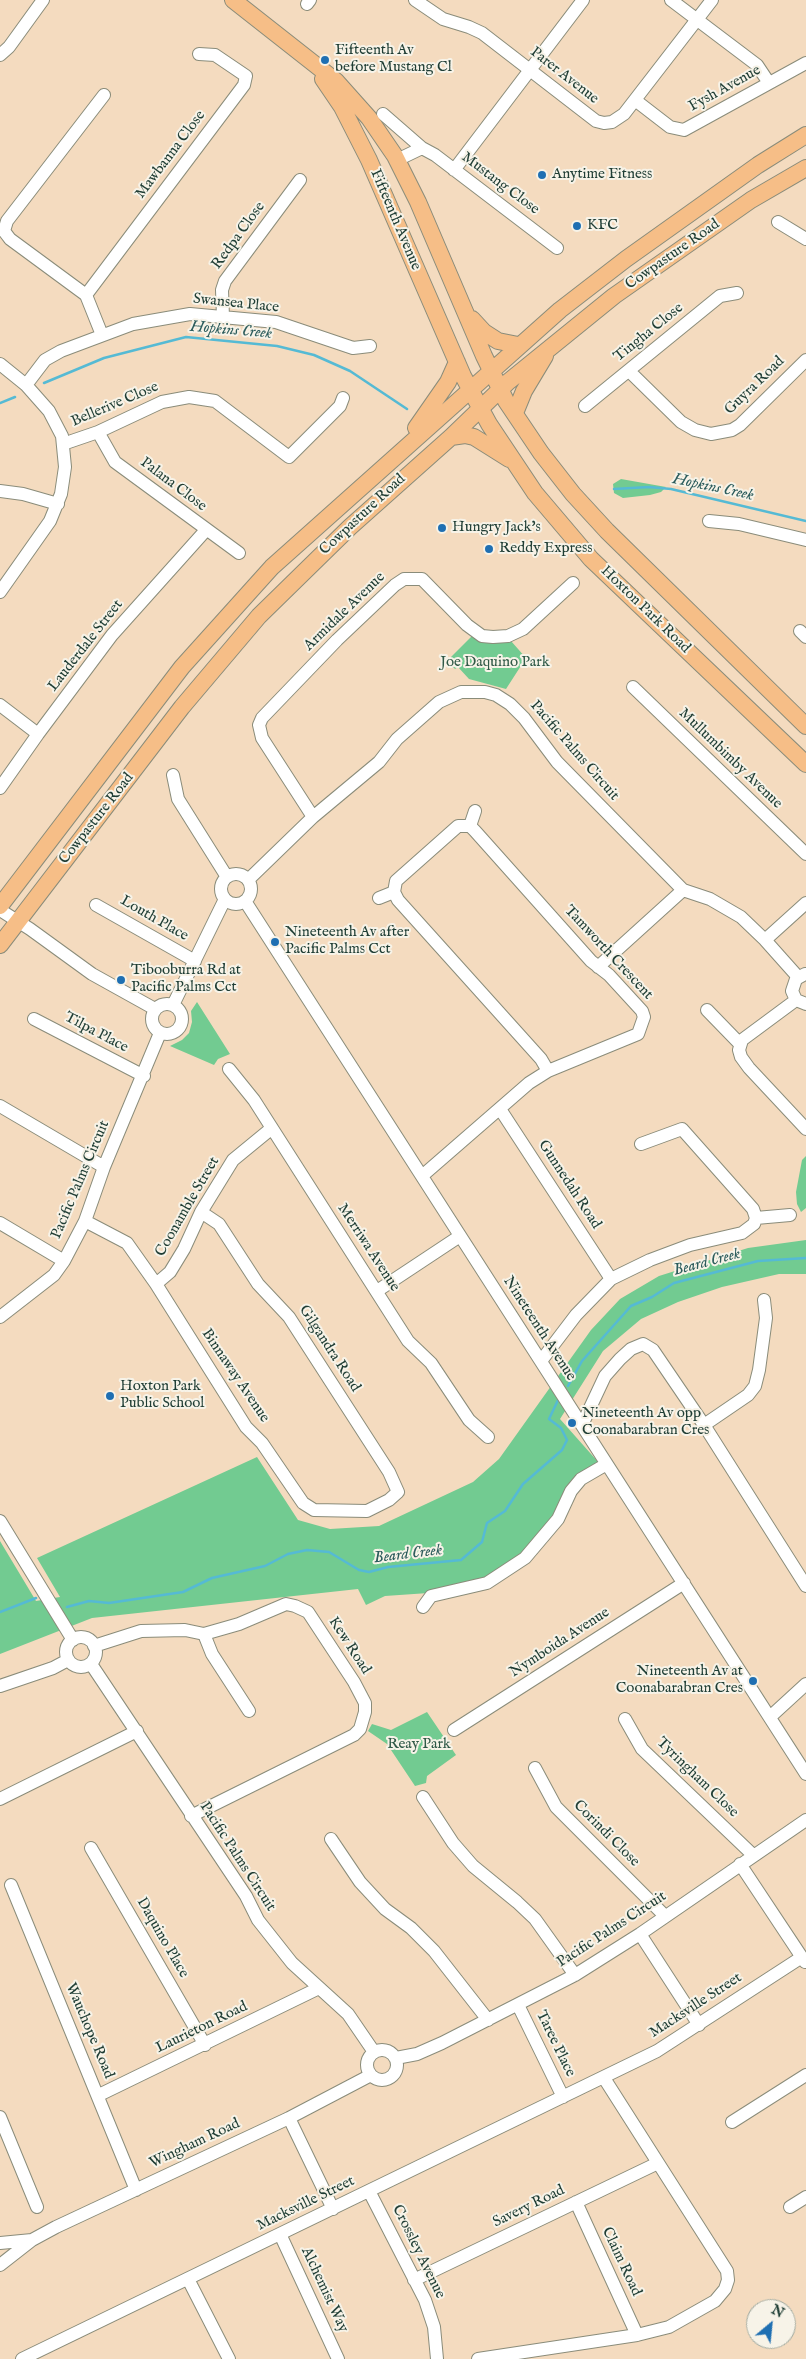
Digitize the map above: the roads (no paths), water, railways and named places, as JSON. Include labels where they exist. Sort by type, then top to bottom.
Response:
[{"type":"main road","name":"Fifteenth Avenue","points":[[233,0],[336,81],[369,118],[397,160],[418,202],[492,370]]},
{"type":"main road","name":"Fifteenth Avenue","points":[[309,58],[342,107],[370,160],[470,388]]},
{"type":"main road","name":"Cowpasture Road","points":[[0,908],[188,660],[272,567],[518,345],[560,310],[626,259],[770,156],[806,135]]},
{"type":"main road","name":"Cowpasture Road","points":[[0,945],[182,707],[259,616],[350,527],[500,389],[614,296],[751,200],[806,168]]},
{"type":"main road","points":[[466,314],[484,332],[498,341],[518,345]]},
{"type":"main road","points":[[515,414],[524,391],[550,347]]},
{"type":"main road","points":[[399,453],[448,382],[457,362]]},
{"type":"main road","name":"Hoxton Park Road","points":[[492,370],[500,389],[515,414],[573,494],[614,538],[806,726]]},
{"type":"main road","name":"Hoxton Park Road","points":[[470,388],[535,493],[591,558],[806,764]]},
{"type":"main road","points":[[450,437],[465,435],[474,437],[515,463]]},
{"type":"street","points":[[0,55],[9,47],[43,0]]},
{"type":"street","name":"Parer Avenue","points":[[415,0],[443,19],[470,27],[482,33],[596,120],[604,123],[619,119],[712,0]]},
{"type":"street","points":[[454,170],[583,0]]},
{"type":"street","points":[[671,0],[757,65],[769,83]]},
{"type":"street","name":"Mawbanna Close","points":[[86,295],[244,86],[246,76],[215,55],[199,54]]},
{"type":"street","name":"Fysh Avenue","points":[[635,100],[670,127],[684,130],[806,63]]},
{"type":"street","points":[[102,335],[86,295],[10,239],[4,231],[7,222],[104,95]]},
{"type":"street","name":"Mustang Close","points":[[383,114],[422,148],[557,248]]},
{"type":"street","points":[[397,160],[422,148]]},
{"type":"street","name":"Redpa Close","points":[[223,317],[222,290],[225,281],[300,180]]},
{"type":"street","points":[[778,222],[806,239]]},
{"type":"street","name":"Tingha Close","points":[[584,406],[720,296],[737,293]]},
{"type":"street","name":"Swansea Place","points":[[26,385],[45,360],[61,351],[133,324],[190,314],[276,322],[353,348],[370,346]]},
{"type":"street","name":"Guyra Road","points":[[629,371],[681,422],[695,430],[711,434],[732,430],[740,425],[806,360]]},
{"type":"street","points":[[0,364],[26,385],[49,411],[63,444],[64,476],[58,504],[45,530],[21,560],[0,592]]},
{"type":"street","name":"Bellerive Close","points":[[63,444],[98,432],[162,402],[183,397],[201,398],[215,401],[226,408],[289,457],[340,406],[343,398]]},
{"type":"street","name":"Palana Close","points":[[98,432],[115,462],[239,553]]},
{"type":"street","points":[[0,491],[23,494],[58,504]]},
{"type":"street","points":[[709,521],[740,524],[806,540]]},
{"type":"street","name":"Lauderdale Street","points":[[0,788],[112,635],[206,530]]},
{"type":"street","name":"Armidale Avenue","points":[[313,817],[262,738],[260,725],[262,718],[395,585],[404,579],[422,579],[467,625],[482,636],[493,637],[508,636],[523,629],[573,583]]},
{"type":"street","name":"Mullumbimby Avenue","points":[[633,687],[806,854]]},
{"type":"street","name":"Pacific Palms Circuit","points":[[248,880],[313,817],[379,762],[397,739],[439,702],[462,692],[485,692],[503,700],[524,718],[557,762],[683,890],[710,899],[726,907],[741,918],[802,976]]},
{"type":"street","points":[[0,705],[38,734]]},
{"type":"street","points":[[173,775],[178,799],[226,877]]},
{"type":"street","points":[[474,811],[470,826],[458,826],[396,881],[394,892],[398,900],[541,1059],[548,1071]]},
{"type":"street","name":"Tamworth Crescent","points":[[422,1176],[529,1083],[548,1071],[638,1034],[644,1017],[642,1011],[598,967],[470,826]]},
{"type":"street","points":[[173,1005],[225,899],[221,886],[226,877],[238,873],[248,880],[251,891],[245,901],[236,904],[225,899]]},
{"type":"street","points":[[598,967],[683,890]]},
{"type":"street","points":[[379,898],[394,892]]},
{"type":"street","name":"Nineteenth Avenue","points":[[245,901],[806,1774]]},
{"type":"street","points":[[765,940],[806,903]]},
{"type":"street","name":"Louth Place","points":[[96,905],[195,961]]},
{"type":"street","points":[[0,908],[86,970],[155,1009]]},
{"type":"street","points":[[740,1044],[747,1036],[801,1002],[792,987],[802,976]]},
{"type":"street","points":[[161,1005],[173,1005],[181,1014],[180,1026],[172,1034],[160,1033],[154,1028],[151,1021],[155,1009],[161,1005]]},
{"type":"street","points":[[707,1010],[740,1044],[741,1058],[806,1129]]},
{"type":"street","name":"Tilpa Place","points":[[34,1019],[144,1076]]},
{"type":"street","name":"Pacific Palms Circuit","points":[[0,1317],[54,1275],[64,1261],[85,1221],[104,1167],[144,1076],[160,1033]]},
{"type":"street","name":"Merriwa Avenue","points":[[229,1070],[254,1100],[408,1341],[431,1363],[469,1420],[488,1436]]},
{"type":"street","points":[[0,1106],[104,1167]]},
{"type":"street","name":"Gunnedah Road","points":[[500,1109],[611,1279]]},
{"type":"street","name":"Coonamble Street","points":[[156,1284],[170,1272],[184,1250],[201,1212],[233,1160],[272,1128]]},
{"type":"street","points":[[541,1361],[576,1315],[611,1279],[650,1260],[690,1245],[742,1233],[754,1224],[756,1218],[753,1209],[682,1128],[642,1144]]},
{"type":"street","name":"Gilgandra Road","points":[[201,1212],[219,1224],[258,1284],[289,1317],[389,1472],[398,1492]]},
{"type":"street","points":[[756,1218],[790,1216]]},
{"type":"street","name":"Binnaway Avenue","points":[[85,1221],[127,1243],[156,1284],[246,1427],[262,1443],[302,1503],[314,1510],[367,1511],[389,1500],[398,1492]]},
{"type":"street","points":[[0,1222],[64,1261]]},
{"type":"street","points":[[377,1291],[460,1236]]},
{"type":"street","points":[[704,1425],[748,1395],[755,1386],[760,1370],[766,1318],[764,1300]]},
{"type":"street","points":[[582,1425],[605,1376],[631,1349],[643,1344],[653,1350],[704,1425],[806,1586]]},
{"type":"street","points":[[423,1607],[431,1596],[486,1583],[525,1558],[558,1519],[571,1491],[581,1479],[606,1465]]},
{"type":"street","points":[[0,1521],[71,1635],[85,1638],[94,1646],[96,1655],[91,1664],[76,1666],[68,1660],[66,1651],[71,1635]]},
{"type":"street","name":"Nymboida Avenue","points":[[454,1730],[684,1583]]},
{"type":"street","name":"Kew Road","points":[[94,1646],[140,1630],[185,1630],[204,1634],[240,1624],[286,1604],[308,1612],[354,1682],[365,1703],[365,1712],[360,1729],[354,1735],[191,1816]]},
{"type":"street","points":[[204,1634],[212,1654],[250,1711]]},
{"type":"street","points":[[0,1686],[53,1668],[68,1660]]},
{"type":"street","name":"Pacific Palms Circuit","points":[[91,1664],[246,1896],[258,1920],[292,1963],[348,2014],[374,2052]]},
{"type":"street","points":[[770,1717],[806,1684]]},
{"type":"street","name":"Tyringham Close","points":[[625,1718],[642,1749],[754,1855]]},
{"type":"street","points":[[0,1799],[137,1731]]},
{"type":"street","name":"Corindi Close","points":[[535,1768],[556,1807],[665,1916]]},
{"type":"street","points":[[423,1797],[453,1843],[473,1866],[535,1919],[575,1975]]},
{"type":"street","name":"Pacific Palms Circuit","points":[[396,2058],[417,2054],[575,1975],[640,1934],[806,1820]]},
{"type":"street","points":[[331,1839],[360,1882],[385,1909],[411,1928],[434,1951],[488,2020]]},
{"type":"street","name":"Daquino Place","points":[[91,1848],[204,2045]]},
{"type":"street","points":[[740,1864],[804,1960]]},
{"type":"street","name":"Wauchope Road","points":[[11,1885],[99,2095],[136,2190]]},
{"type":"street","points":[[640,1934],[699,2024]]},
{"type":"street","name":"Macksville Street","points":[[22,2359],[657,2051],[804,1960]]},
{"type":"street","name":"Laurieton Road","points":[[99,2095],[319,1988]]},
{"type":"street","name":"Taree Place","points":[[518,2005],[563,2097]]},
{"type":"street","points":[[388,2050],[396,2058],[397,2067],[392,2076],[382,2080],[371,2075],[366,2062],[374,2052],[388,2050]]},
{"type":"street","name":"Wingham Road","points":[[0,2265],[32,2240],[289,2118],[371,2075]]},
{"type":"street","points":[[732,2122],[806,2075]]},
{"type":"street","points":[[478,2359],[637,2335],[669,2327],[688,2318],[722,2294],[728,2280],[727,2271],[604,2078]]},
{"type":"street","points":[[0,2117],[37,2207]]},
{"type":"street","points":[[289,2118],[333,2209]]},
{"type":"street","name":"Savery Road","points":[[414,2280],[658,2163]]},
{"type":"street","name":"Crossley Avenue","points":[[369,2191],[425,2300],[434,2327],[437,2359]]},
{"type":"street","points":[[790,2207],[806,2197]]},
{"type":"street","name":"Claim Road","points":[[576,2202],[637,2335]]},
{"type":"street","name":"Alchemist Way","points":[[280,2234],[338,2359]]},
{"type":"street","name":"Wingham Road","points":[[0,2243],[32,2240]]},
{"type":"street","points":[[188,2279],[229,2359]]},
{"type":"waterway","name":"Hopkins Creek","points":[[44,383],[104,358],[186,337],[277,346],[314,355],[350,371],[407,409]]},
{"type":"waterway","name":"Hopkins Creek","points":[[0,403],[15,397]]},
{"type":"waterway","name":"Hopkins Creek","points":[[614,489],[649,487],[671,489],[806,521]]},
{"type":"waterway","name":"Beard Creek","points":[[568,1386],[582,1361],[631,1306],[652,1297],[674,1283],[758,1261],[806,1258]]},
{"type":"waterway","name":"Beard Creek","points":[[67,1607],[89,1601],[109,1603],[183,1592],[212,1578],[265,1566],[288,1554],[307,1550],[329,1552],[359,1570],[369,1572],[388,1567],[461,1560],[482,1542],[487,1523],[505,1511],[523,1484],[562,1450],[567,1440],[561,1428],[549,1419],[559,1398]]},
{"type":"waterway","name":"Beard Creek","points":[[0,1612],[36,1598]]},
{"type":"place","name":"Fifteenth Av before Mustang Cl","points":[[325,60]]},
{"type":"place","name":"Anytime Fitness","points":[[542,175]]},
{"type":"place","name":"KFC","points":[[577,226]]},
{"type":"place","name":"Hungry Jack's","points":[[442,528]]},
{"type":"place","name":"Reddy Express","points":[[489,549]]},
{"type":"place","name":"Nineteenth Av after Pacific Palms Cct","points":[[275,942]]},
{"type":"place","name":"Tibooburra Rd at Pacific Palms Cct","points":[[121,980]]},
{"type":"place","name":"Hoxton Park Public School","points":[[110,1396]]},
{"type":"place","name":"Nineteenth Av opp Coonabarabran Cres","points":[[572,1423]]},
{"type":"place","name":"Nineteenth Av at Coonabarabran Cres","points":[[753,1681]]},
{"type":"park label","name":"Joe Daquino Park","points":[[495,663]]},
{"type":"park label","name":"Reay Park","points":[[419,1745]]}]
